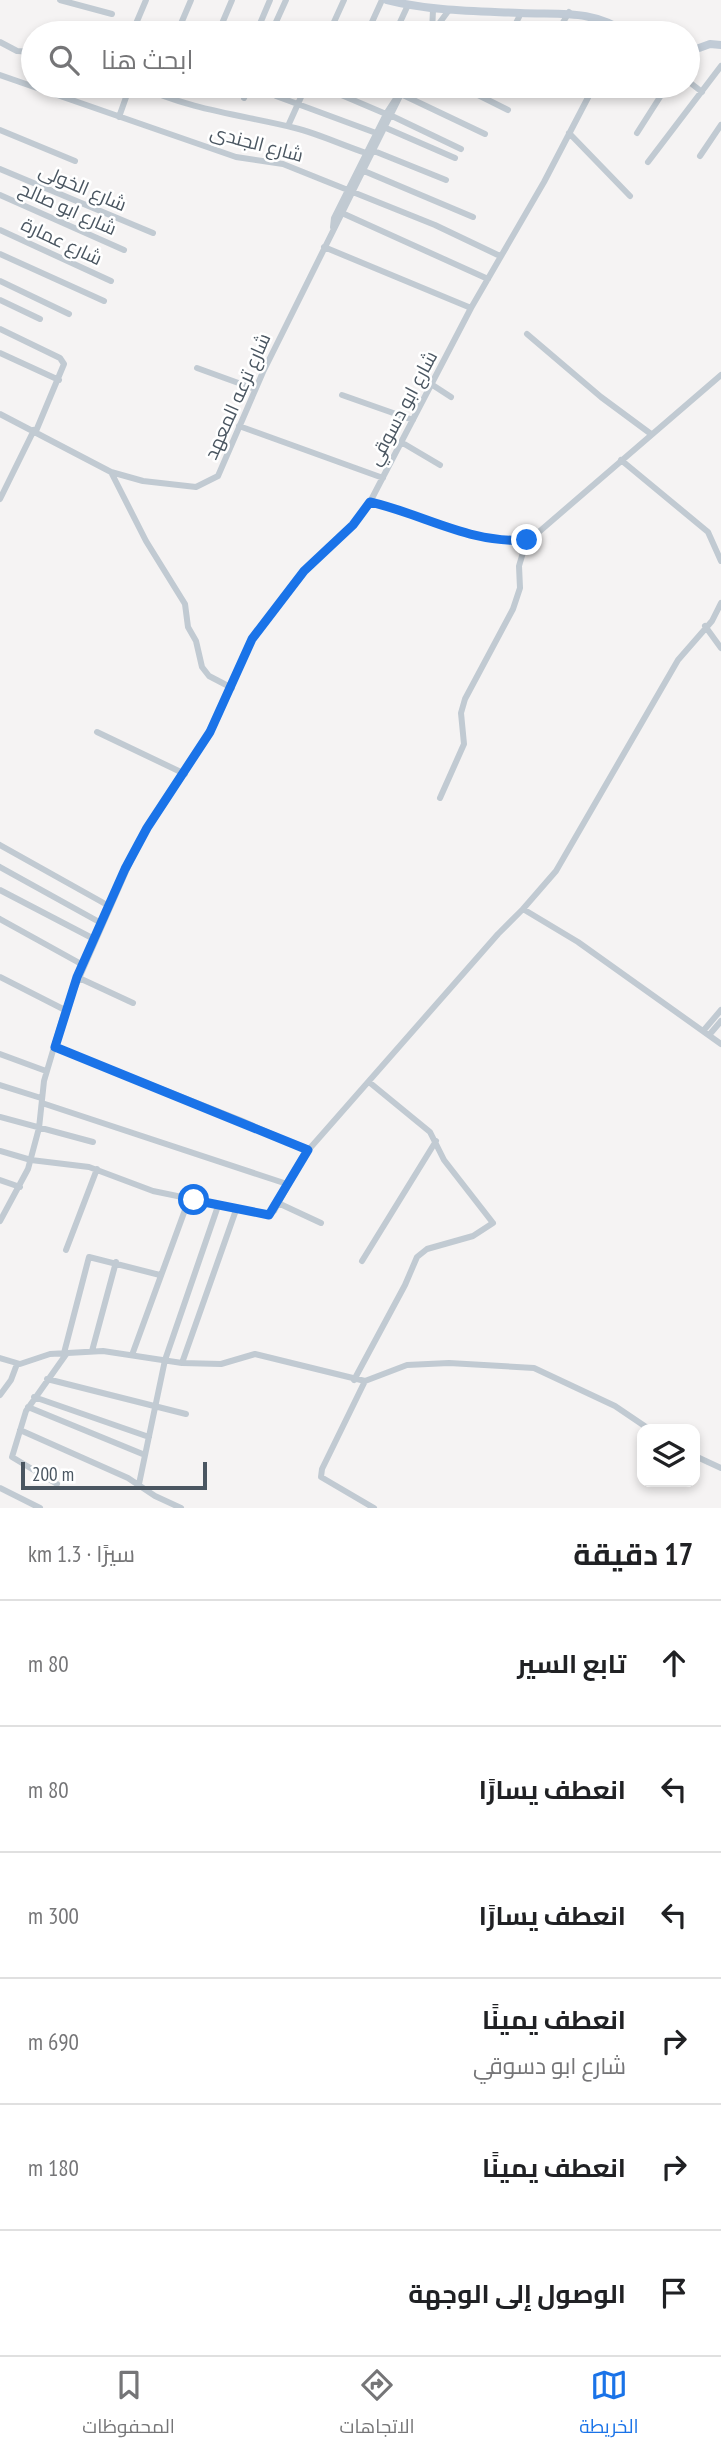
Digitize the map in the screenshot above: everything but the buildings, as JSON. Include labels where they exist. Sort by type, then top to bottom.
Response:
[{"type":"main road","points":[[384,0],[433,10],[569,12],[598,17],[605,21]]},
{"type":"main road","points":[[700,48],[710,44],[721,45]]},
{"type":"street","points":[[60,0],[112,15]]},
{"type":"street","points":[[137,21],[146,0]]},
{"type":"street","points":[[182,21],[191,0]]},
{"type":"street","points":[[223,21],[232,0]]},
{"type":"street","points":[[261,21],[270,0]]},
{"type":"street","points":[[276,21],[286,0]]},
{"type":"street","points":[[334,21],[344,0]]},
{"type":"street","points":[[373,21],[384,0]]},
{"type":"street","points":[[401,21],[408,5]]},
{"type":"street","points":[[433,10],[433,21]]},
{"type":"street","points":[[441,21],[449,10]]},
{"type":"street","points":[[564,21],[569,12]]},
{"type":"street","points":[[516,21],[520,13]]},
{"type":"street","points":[[0,42],[21,51]]},
{"type":"street","points":[[700,95],[721,66]]},
{"type":"street","name":"شارع الجندى","points":[[0,75],[21,82]]},
{"type":"street","name":"شارع الجندى","points":[[65,98],[236,157],[278,162],[351,189],[500,256]]},
{"type":"street","points":[[118,117],[125,98]]},
{"type":"street","points":[[169,98],[218,114],[288,126],[366,153]]},
{"type":"street","points":[[282,98],[376,133]]},
{"type":"street","points":[[288,126],[301,98]]},
{"type":"street","points":[[349,98],[461,149]]},
{"type":"street","name":"شارع ترعه المعهد","points":[[332,229],[334,218],[374,151],[376,133],[399,98]]},
{"type":"street","points":[[418,98],[485,134]]},
{"type":"street","points":[[484,98],[508,110]]},
{"type":"street","name":"شارع ابو دسوقي","points":[[0,1222],[3,1212],[20,1187],[31,1160],[39,1128],[46,1071],[77,977],[138,844],[185,774],[232,688],[252,639],[284,595],[358,520],[370,502],[471,308],[588,98]]},
{"type":"street","points":[[637,133],[659,98]]},
{"type":"street","points":[[648,162],[697,98]]},
{"type":"street","name":"شارع ترعه المعهد","points":[[111,472],[143,481],[204,486],[222,469],[255,389],[342,213],[366,153],[386,128],[389,115]]},
{"type":"street","points":[[700,156],[721,125]]},
{"type":"street","points":[[386,128],[455,158]]},
{"type":"street","points":[[0,130],[75,161]]},
{"type":"street","points":[[569,133],[630,196]]},
{"type":"street","points":[[374,151],[446,180]]},
{"type":"street","name":"شارع الخولى","points":[[0,169],[153,233]]},
{"type":"street","points":[[364,171],[472,217]]},
{"type":"street","name":"شارع ابو صالح","points":[[0,195],[124,250]]},
{"type":"street","points":[[342,213],[488,279]]},
{"type":"street","name":"شارع عمارة","points":[[0,230],[111,281]]},
{"type":"street","points":[[324,247],[471,308]]},
{"type":"street","points":[[0,254],[104,301]]},
{"type":"street","points":[[0,281],[69,314]]},
{"type":"street","points":[[0,300],[40,319]]},
{"type":"street","points":[[0,330],[60,358],[64,364],[35,431],[0,499]]},
{"type":"street","points":[[527,334],[601,397],[651,434]]},
{"type":"street","points":[[0,353],[59,380]]},
{"type":"street","points":[[197,368],[255,389]]},
{"type":"street","points":[[370,502],[401,509],[484,540],[527,540],[540,533],[721,375]]},
{"type":"street","points":[[431,384],[451,397]]},
{"type":"street","points":[[342,395],[413,420]]},
{"type":"street","points":[[0,414],[111,472],[139,530],[185,604],[188,627],[196,641],[202,667],[209,676],[232,688]]},
{"type":"street","points":[[239,426],[383,478]]},
{"type":"street","points":[[401,442],[440,465]]},
{"type":"street","points":[[621,460],[708,532],[721,561]]},
{"type":"street","points":[[440,798],[464,744],[461,713],[465,699],[518,597],[519,566],[527,540]]},
{"type":"street","points":[[0,1151],[31,1160],[67,1162],[97,1169],[140,1187],[236,1210],[269,1215],[308,1150],[556,871],[678,660],[721,603]]},
{"type":"street","points":[[705,626],[721,648]]},
{"type":"street","points":[[97,733],[185,774]]},
{"type":"street","points":[[0,845],[108,906]]},
{"type":"street","points":[[0,867],[101,923]]},
{"type":"street","points":[[0,890],[94,939]]},
{"type":"street","points":[[523,909],[578,942],[650,996],[707,1032],[721,1044]]},
{"type":"street","points":[[0,919],[83,965]]},
{"type":"street","points":[[0,977],[65,1010]]},
{"type":"street","points":[[77,977],[133,1003]]},
{"type":"street","points":[[707,1032],[721,1010]]},
{"type":"street","points":[[707,1032],[721,1021]]},
{"type":"street","points":[[55,1047],[308,1150]]},
{"type":"street","points":[[0,1054],[46,1071]]},
{"type":"street","points":[[354,1380],[417,1257],[427,1249],[472,1236],[493,1223],[444,1160],[430,1132],[369,1082]]},
{"type":"street","points":[[0,1085],[287,1184]]},
{"type":"street","points":[[0,1116],[93,1142]]},
{"type":"street","points":[[362,1261],[436,1141]]},
{"type":"street","points":[[66,1250],[97,1169]]},
{"type":"street","points":[[0,1180],[20,1187]]},
{"type":"street","points":[[132,1355],[189,1199]]},
{"type":"street","points":[[278,1203],[321,1223]]},
{"type":"street","points":[[139,1484],[165,1360],[218,1206]]},
{"type":"street","points":[[182,1363],[236,1210]]},
{"type":"street","points":[[57,1483],[13,1460],[28,1407],[66,1353],[88,1258],[116,1262],[160,1275]]},
{"type":"street","points":[[92,1351],[116,1262]]},
{"type":"street","points":[[0,1358],[17,1364],[66,1353],[92,1351],[182,1363],[221,1364],[255,1354],[325,1369],[354,1380],[365,1381],[407,1365],[449,1363],[534,1368],[607,1402],[641,1424]]},
{"type":"street","points":[[0,1394],[11,1380],[17,1364]]},
{"type":"street","points":[[47,1379],[186,1413]]},
{"type":"street","points":[[365,1381],[322,1469],[321,1477],[374,1508]]},
{"type":"street","points":[[34,1396],[149,1437]]},
{"type":"street","points":[[28,1407],[145,1455]]},
{"type":"street","points":[[20,1430],[139,1484],[155,1496],[181,1508]]},
{"type":"street","points":[[700,1458],[721,1468]]},
{"type":"street","points":[[0,1488],[40,1508]]},
{"type":"route","points":[[194,1200],[269,1215],[274,1211],[308,1150],[240,1120],[55,1047],[77,977],[125,869],[155,816],[210,732],[252,639],[304,571],[353,525],[370,502],[401,509],[484,540],[527,540]]}]
